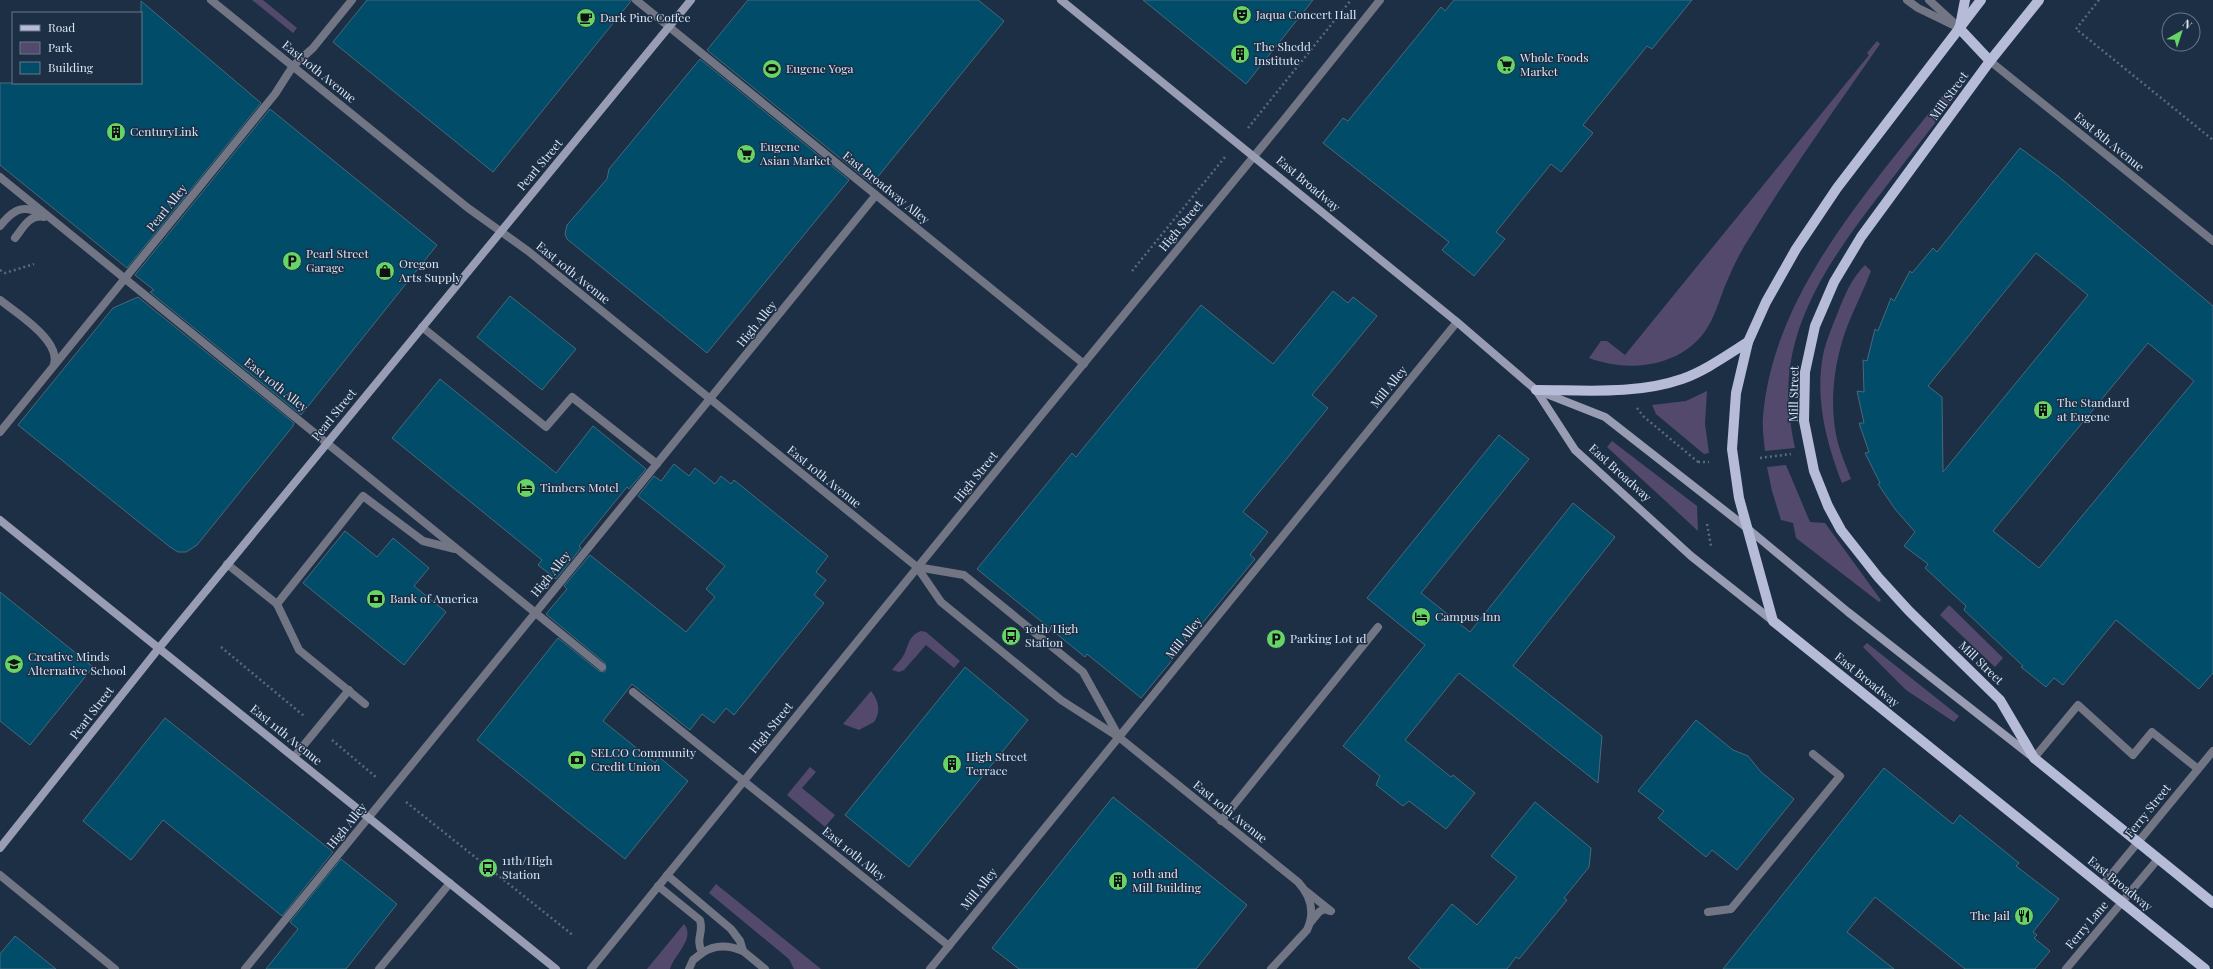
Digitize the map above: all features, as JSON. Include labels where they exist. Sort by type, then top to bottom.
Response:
[{"type":"main road","name":"Pearl Street","points":[[0,848],[159,648],[691,0]]},
{"type":"main road","name":"East Broadway","points":[[1061,0],[1457,322],[1536,390],[1575,450],[1691,556],[2205,969]]},
{"type":"main road","points":[[1959,28],[1965,0]]},
{"type":"main road","points":[[1773,621],[1739,498],[1732,449],[1736,393],[1748,342],[1766,302],[1808,230],[1837,188],[1980,0]]},
{"type":"main road","name":"Mill Street","points":[[2034,758],[2000,700],[1909,611],[1878,577],[1841,530],[1828,506],[1814,471],[1804,421],[1805,372],[1815,326],[1834,282],[1861,237],[1990,61],[2039,0]]},
{"type":"main road","points":[[1959,28],[1990,61]]},
{"type":"main road","points":[[1536,390],[1628,389],[1655,386],[1682,379],[1748,342]]},
{"type":"main road","name":"East Broadway","points":[[1536,390],[1605,417],[1747,528],[1855,617],[2034,758],[2137,843],[2213,903]]},
{"type":"main road","name":"East 11th Avenue","points":[[0,520],[556,969]]},
{"type":"street","name":"East 10th Avenue","points":[[211,0],[468,208],[528,251],[917,568],[942,602],[1061,700],[1120,738],[1331,911],[1324,909],[1319,912],[1310,923]]},
{"type":"street","name":"Pearl Alley","points":[[0,432],[275,94],[293,66],[312,48],[352,0]]},
{"type":"street","name":"East Broadway Alley","points":[[636,0],[1084,364]]},
{"type":"street","name":"High Street","points":[[591,969],[1380,0]]},
{"type":"street","points":[[1907,0],[1918,8],[1959,28]]},
{"type":"street","points":[[1929,0],[1959,28]]},
{"type":"street","name":"East 8th Avenue","points":[[1990,61],[2213,241]]},
{"type":"street","name":"East 10th Alley","points":[[0,177],[328,442],[602,667]]},
{"type":"street","name":"High Alley","points":[[246,969],[876,195]]},
{"type":"street","points":[[0,226],[12,213],[24,208],[41,213],[58,224]]},
{"type":"street","points":[[15,238],[34,217],[43,217],[58,224]]},
{"type":"street","points":[[0,300],[49,342],[55,354],[53,367]]},
{"type":"street","name":"Mill Alley","points":[[930,969],[1120,738],[1457,322]]},
{"type":"street","points":[[422,327],[546,427],[572,397],[657,464]]},
{"type":"street","points":[[277,604],[363,496],[423,541],[458,549]]},
{"type":"street","points":[[228,564],[277,604],[299,650],[365,704]]},
{"type":"street","name":"East 10th Avenue","points":[[917,568],[964,575],[1083,672],[1120,738]]},
{"type":"street","points":[[1221,821],[1378,627]]},
{"type":"street","points":[[294,757],[349,690]]},
{"type":"street","name":"East 10th Alley","points":[[633,692],[948,946]]},
{"type":"street","points":[[2034,758],[2078,706],[2133,755],[2152,732],[2198,769]]},
{"type":"street","name":"Ferry Street","points":[[2102,886],[2213,751]]},
{"type":"street","points":[[1708,912],[1731,909],[1840,776],[1813,754]]},
{"type":"street","name":"Ferry Lane","points":[[2066,969],[2158,859]]},
{"type":"street","points":[[0,874],[114,969]]},
{"type":"street","points":[[667,875],[731,929],[740,941],[743,951]]},
{"type":"street","points":[[379,969],[450,883]]},
{"type":"street","points":[[658,886],[700,920],[701,927],[698,940],[702,953]]},
{"type":"street","points":[[1271,969],[1307,930],[1312,914],[1310,901],[1306,891]]},
{"type":"street","points":[[689,969],[693,960],[702,953],[709,949],[725,946],[743,951],[765,969]]},
{"type":"path","points":[[2099,0],[2076,29],[2213,140]]},
{"type":"path","points":[[0,270],[5,273],[34,264]]},
{"type":"path","points":[[1636,406],[1643,416],[1698,462],[1709,462]]},
{"type":"path","points":[[1698,462],[1699,469]]},
{"type":"path","points":[[1707,524],[1711,547]]},
{"type":"path","points":[[221,647],[318,727],[391,790],[574,936]]},
{"type":"green space","points":[[252,0],[263,0],[297,28],[293,33]]},
{"type":"green space","points":[[1877,41],[1880,44],[1797,164],[1746,243],[1730,273],[1716,311],[1708,327],[1697,341],[1679,354],[1667,360],[1654,363],[1628,366],[1601,362],[1589,358],[1601,341],[1607,341],[1625,355],[1869,55],[1867,53]]},
{"type":"green space","points":[[1947,90],[1955,97],[1855,227],[1825,273],[1812,297],[1801,323],[1789,376],[1789,412],[1795,448],[1765,451],[1763,417],[1771,371],[1786,326],[1806,283],[1831,242],[1859,202]]},
{"type":"green space","points":[[1865,265],[1871,271],[1843,340],[1834,382],[1833,411],[1837,439],[1851,479],[1842,483],[1827,438],[1824,423],[1820,392],[1822,361],[1828,336],[1843,299],[1860,270]]},
{"type":"green space","points":[[1707,391],[1705,424],[1709,453],[1704,454],[1656,414],[1652,405],[1686,401]]},
{"type":"green space","points":[[1612,441],[1697,506],[1698,531],[1607,447]]},
{"type":"green space","points":[[1786,465],[1810,522],[1825,523],[1881,600],[1879,602],[1796,538],[1793,523],[1781,520],[1772,491],[1767,467]]},
{"type":"green space","points":[[1949,605],[2003,658],[1995,667],[1940,615]]},
{"type":"green space","points":[[921,631],[926,632],[960,661],[954,668],[926,645],[904,670],[899,672],[892,670],[902,658],[913,636]]},
{"type":"green space","points":[[1867,643],[1959,716],[1954,722],[1906,690],[1863,647]]},
{"type":"green space","points":[[871,691],[878,706],[878,714],[874,722],[859,730],[843,724]]},
{"type":"green space","points":[[810,767],[816,772],[802,788],[835,815],[825,827],[787,795]]},
{"type":"green space","points":[[716,884],[821,969],[794,969],[789,959],[709,893]]},
{"type":"green space","points":[[684,924],[687,929],[686,941],[670,969],[647,969]]},
{"type":"building","points":[[367,0],[631,1],[493,172],[333,42]]},
{"type":"building","points":[[748,0],[978,0],[1004,21],[872,184],[707,50]]},
{"type":"building","name":"The Shedd Institute","points":[[1143,0],[1313,0],[1246,84]]},
{"type":"building","points":[[1454,0],[1692,0],[1652,49],[1647,46],[1583,125],[1593,133],[1561,172],[1551,164],[1496,232],[1505,239],[1474,276],[1442,250],[1449,242],[1323,143],[1343,118],[1348,121],[1441,7],[1445,11]]},
{"type":"building","name":"CenturyLink","points":[[141,1],[261,103],[127,268],[0,165],[0,83],[142,84]]},
{"type":"building","points":[[700,59],[849,180],[707,353],[567,239],[565,234],[567,225],[607,179],[609,169]]},
{"type":"building","name":"Pearl Street Garage","points":[[270,109],[437,245],[301,415],[150,292],[154,290],[135,275]]},
{"type":"building","name":"The Standard at Eugene","points":[[2020,148],[2058,176],[2213,306],[2213,673],[2199,689],[2116,620],[2063,685],[2054,678],[2046,687],[2021,667],[2023,666],[1964,610],[1966,606],[1925,568],[1928,564],[1904,546],[1915,532],[1895,509],[1878,484],[1880,483],[1865,453],[1869,452],[1859,423],[1864,423],[1857,391],[1864,392],[1863,360],[1867,361],[1875,329],[1878,331],[1891,298],[1894,301],[1910,271],[1912,273],[1933,248],[1937,252]],"holes":[[[2036,253],[2088,295],[1943,472],[1942,397],[1928,386]],[[2148,343],[2194,381],[2039,568],[1993,531]]]},
{"type":"building","points":[[1333,291],[1348,303],[1353,297],[1377,316],[1312,395],[1328,408],[1243,512],[1268,532],[1250,555],[1255,559],[1141,698],[1087,654],[1085,657],[977,569],[1072,453],[1076,457],[1201,305],[1273,364]]},
{"type":"building","points":[[510,296],[576,349],[542,390],[477,337]]},
{"type":"building","points":[[138,297],[294,423],[197,545],[186,552],[178,552],[170,547],[18,425],[113,308]]},
{"type":"building","name":"Timbers Motel","points":[[440,379],[556,473],[593,426],[646,469],[629,489],[627,487],[579,546],[581,548],[556,579],[538,565],[542,560],[392,438]]},
{"type":"building","points":[[1499,435],[1529,459],[1421,593],[1470,632],[1573,503],[1615,537],[1513,666],[1602,736],[1598,783],[1459,673],[1405,740],[1451,777],[1453,775],[1475,793],[1446,829],[1409,801],[1403,806],[1376,785],[1380,776],[1343,746],[1425,645],[1367,598]]},
{"type":"building","points":[[674,464],[689,476],[695,468],[715,484],[721,476],[731,484],[734,480],[828,556],[816,572],[826,580],[814,595],[824,603],[734,715],[726,708],[714,723],[702,714],[690,730],[632,684],[603,721],[655,763],[659,757],[688,781],[625,859],[477,740],[558,638],[599,671],[604,672],[606,670],[605,663],[546,614],[567,589],[564,586],[590,555],[686,632],[715,597],[706,589],[725,566],[638,496],[654,476],[661,481]]},
{"type":"building","name":"Bank of America","points":[[345,531],[377,557],[393,538],[429,568],[414,586],[446,612],[404,665],[303,583]]},
{"type":"building","points":[[0,592],[93,667],[30,745],[0,721]]},
{"type":"building","name":"High Street Terrace","points":[[965,667],[1028,720],[909,867],[845,815]]},
{"type":"building","points":[[165,718],[333,852],[282,916],[163,820],[131,860],[83,821]]},
{"type":"building","points":[[1696,720],[1733,750],[1748,756],[1761,772],[1794,799],[1737,870],[1712,850],[1706,857],[1658,818],[1664,811],[1638,791]]},
{"type":"building","points":[[1884,768],[1953,824],[1960,815],[2019,863],[2016,866],[2059,899],[2033,932],[2037,935],[2034,938],[2050,951],[2035,969],[1965,969],[1875,897],[1847,932],[1894,969],[1723,969]]},
{"type":"building","name":"10th and Mill Building","points":[[1113,797],[1247,905],[1196,969],[1019,969],[992,948]]},
{"type":"building","points":[[1535,802],[1591,848],[1589,867],[1564,898],[1567,900],[1519,959],[1516,957],[1507,969],[1421,969],[1408,958],[1452,904],[1477,925],[1517,877],[1491,856]]},
{"type":"building","points":[[341,859],[397,904],[346,969],[266,969],[298,929],[290,922]]},
{"type":"building","points":[[15,936],[56,969],[0,969],[0,954]]},
{"type":"place","name":"Jaqua Concert Hall","points":[[1242,15]]},
{"type":"place","name":"Dark Pine Coffee","points":[[586,18]]},
{"type":"place","name":"The Shedd Institute","points":[[1240,54]]},
{"type":"place","name":"Whole Foods Market","points":[[1506,65]]},
{"type":"place","name":"Eugene Yoga","points":[[772,69]]},
{"type":"place","name":"CenturyLink","points":[[116,132]]},
{"type":"place","name":"Eugene Asian Market","points":[[746,154]]},
{"type":"place","name":"Pearl Street Garage","points":[[292,261]]},
{"type":"place","name":"Oregon Arts Supply","points":[[385,271]]},
{"type":"place","name":"The Standard at Eugene","points":[[2043,410]]},
{"type":"place","name":"Timbers Motel","points":[[526,488]]},
{"type":"place","name":"Bank of America","points":[[376,599]]},
{"type":"place","name":"Campus Inn","points":[[1421,617]]},
{"type":"place","name":"10th/High Station","points":[[1011,636]]},
{"type":"place","name":"Parking Lot 1d","points":[[1276,639]]},
{"type":"place","name":"Creative Minds Alternative School","points":[[14,664]]},
{"type":"place","name":"SELCO Community Credit Union","points":[[577,760]]},
{"type":"place","name":"High Street Terrace","points":[[952,764]]},
{"type":"place","name":"11th/High Station","points":[[488,868]]},
{"type":"place","name":"10th and Mill Building","points":[[1118,881]]},
{"type":"place","name":"The Jail","points":[[2024,916]]}]
